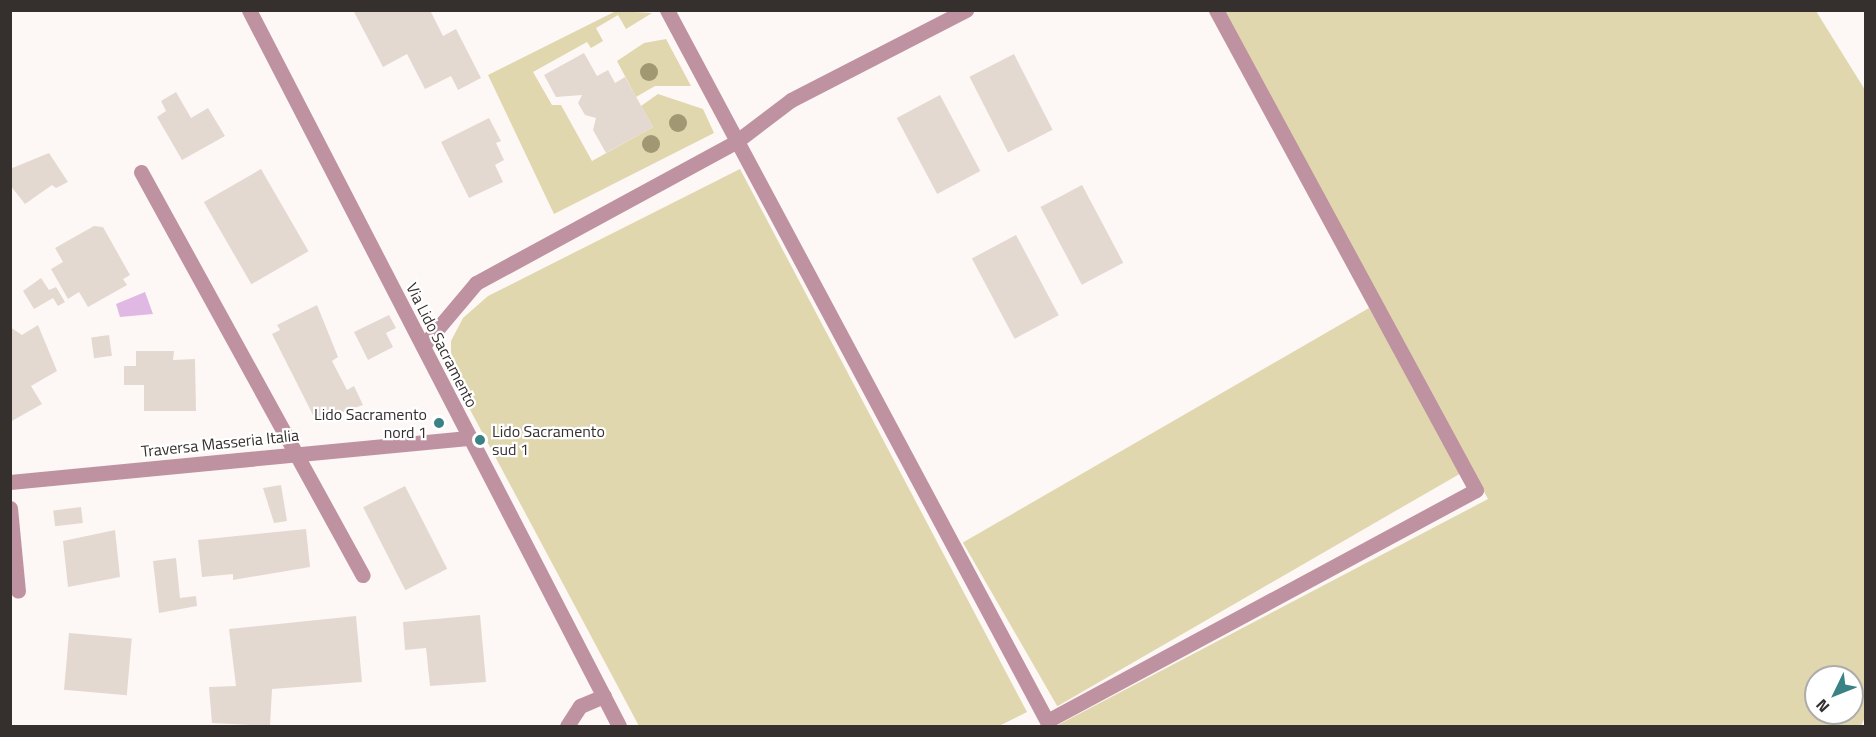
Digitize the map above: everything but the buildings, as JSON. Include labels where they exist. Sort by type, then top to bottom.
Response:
[{"type":"street","name":"Via Lido Sacramento","points":[[249,10],[423,346],[468,438],[619,726]]},
{"type":"street","points":[[667,10],[1042,724],[1476,490],[1216,10]]},
{"type":"street","points":[[423,346],[476,282],[737,141],[791,100],[966,10]]},
{"type":"street","points":[[141,172],[363,575]]},
{"type":"street","name":"Traversa Masseria Italia","points":[[10,482],[468,438]]},
{"type":"street","points":[[10,508],[18,591]]},
{"type":"street","points":[[567,726],[580,706],[604,696]]},
{"type":"shaded area","points":[[616,11],[652,13],[626,29],[618,15],[596,28],[603,41],[591,48],[587,42],[533,72],[552,105],[561,105],[592,161],[653,127],[641,106],[658,94],[703,109],[714,133],[554,214],[488,75]]},
{"type":"shaded area","points":[[1223,11],[1816,11],[1865,90],[1866,715],[1864,719],[1864,665],[1804,665],[1804,725],[1861,726],[1056,726],[1488,499]]},
{"type":"shaded area","points":[[666,39],[691,86],[655,86],[636,97],[617,61],[644,43]]},
{"type":"shaded area","points":[[740,169],[1027,712],[999,726],[639,726],[451,374],[451,341],[463,318],[488,296]]},
{"type":"shaded area","points":[[145,292],[153,314],[120,317],[116,304]]},
{"type":"shaded area","points":[[1369,308],[1464,472],[1057,706],[963,543]]},
{"type":"place","name":"Lido Sacramento nord 1","points":[[439,423]]},
{"type":"place","name":"Lido Sacramento sud 1","points":[[480,440]]}]
